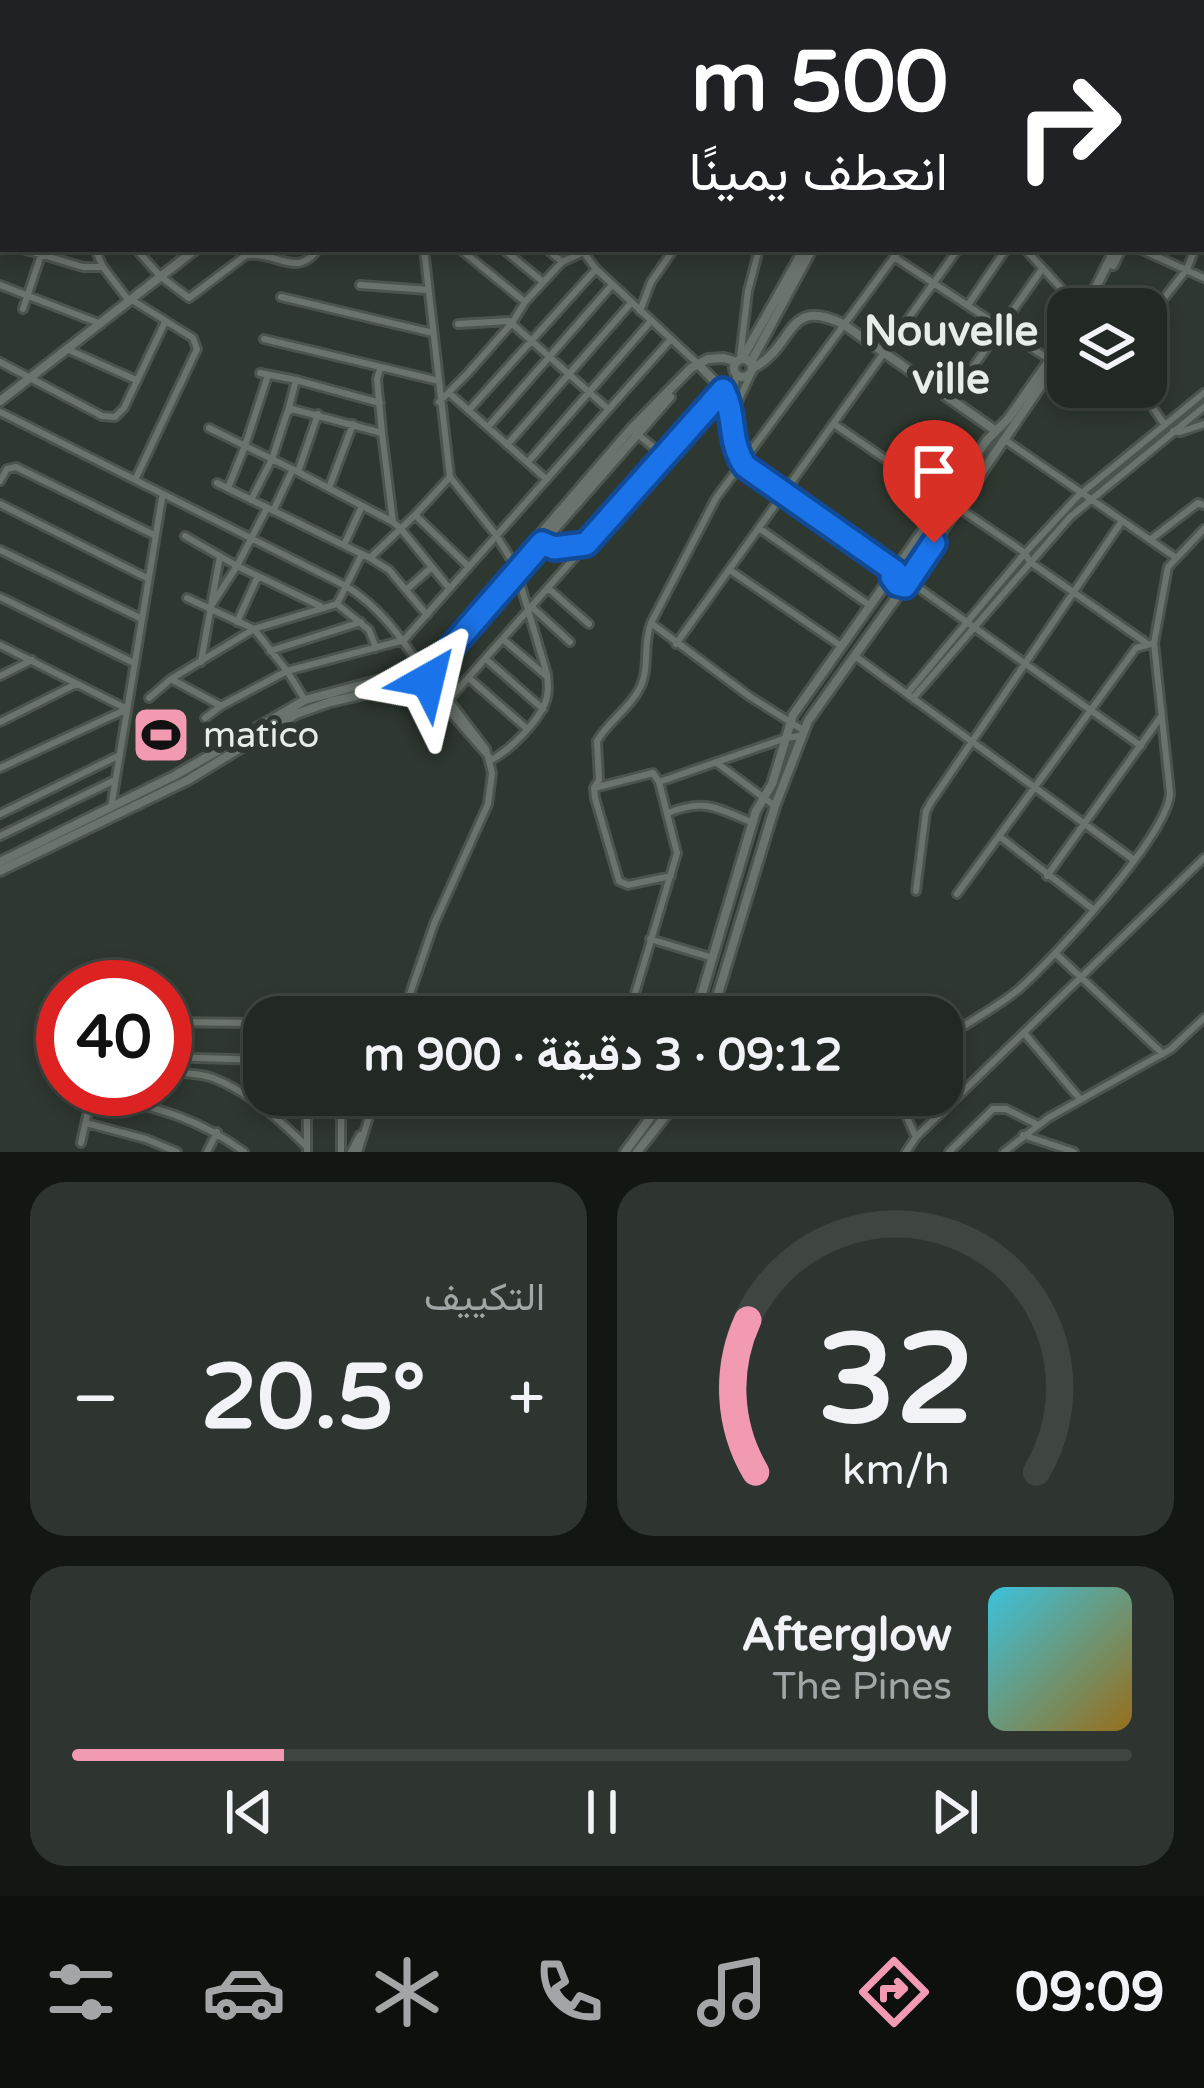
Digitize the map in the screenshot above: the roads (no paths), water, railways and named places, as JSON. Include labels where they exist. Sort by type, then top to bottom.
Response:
[{"type":"street","points":[[23,309],[42,252],[83,267],[103,266]]},
{"type":"street","points":[[96,252],[131,301],[193,338],[197,352],[135,480]]},
{"type":"street","points":[[139,252],[160,276],[190,298],[250,252]]},
{"type":"street","points":[[0,401],[192,252]]},
{"type":"street","points":[[244,256],[264,254],[297,264],[310,260],[314,252]]},
{"type":"street","points":[[424,252],[450,477],[516,569],[548,678],[543,709],[506,751],[491,760]]},
{"type":"street","points":[[465,252],[525,302]]},
{"type":"street","points":[[507,252],[543,282]]},
{"type":"street","points":[[587,252],[596,269],[723,390],[732,413]]},
{"type":"street","points":[[640,311],[672,252]]},
{"type":"street","points":[[732,413],[743,367],[748,290],[758,252]]},
{"type":"street","points":[[806,252],[732,394],[734,445],[742,462],[895,572],[897,584],[908,582],[1141,746]]},
{"type":"street","points":[[676,644],[956,252]]},
{"type":"street","points":[[968,305],[1004,252]]},
{"type":"street","points":[[1028,252],[1062,288]]},
{"type":"street","points":[[1097,288],[1116,252]]},
{"type":"street","points":[[1147,252],[1204,278]]},
{"type":"street","points":[[1167,294],[1194,252]]},
{"type":"street","points":[[671,876],[620,882],[595,798],[597,741],[640,687],[651,623],[716,498],[742,462],[897,253],[1047,358]]},
{"type":"street","points":[[439,402],[512,323],[558,256]]},
{"type":"street","points":[[469,410],[596,269]]},
{"type":"street","points":[[950,400],[1042,269]]},
{"type":"street","points":[[360,285],[428,290]]},
{"type":"street","points":[[488,427],[612,285]]},
{"type":"street","points":[[0,286],[101,324]]},
{"type":"street","points":[[281,297],[433,333]]},
{"type":"street","points":[[508,445],[632,303]]},
{"type":"street","points":[[712,379],[728,382],[743,367],[769,360],[794,325],[809,314],[824,315],[996,431]]},
{"type":"street","points":[[458,324],[509,321],[607,408]]},
{"type":"street","points":[[527,462],[651,321]]},
{"type":"street","points":[[0,362],[110,418],[122,412],[165,322]]},
{"type":"street","points":[[264,339],[439,382]]},
{"type":"street","points":[[206,718],[287,671],[404,640],[671,339]]},
{"type":"street","points":[[69,350],[136,380]]},
{"type":"street","points":[[306,705],[425,674],[632,429],[698,364],[724,358],[743,367]]},
{"type":"street","points":[[516,569],[698,364]]},
{"type":"street","points":[[701,996],[753,824],[772,784],[793,715],[1047,364]]},
{"type":"street","points":[[380,369],[377,379],[393,522]]},
{"type":"street","points":[[228,488],[264,374],[380,403]]},
{"type":"street","points":[[717,996],[802,733],[1047,378]]},
{"type":"street","points":[[251,500],[272,459],[296,380]]},
{"type":"street","points":[[447,703],[723,390]]},
{"type":"street","points":[[448,393],[546,479]]},
{"type":"street","points":[[910,696],[1083,493],[1204,393]]},
{"type":"street","points":[[1027,557],[1204,407]]},
{"type":"street","points":[[1153,408],[1165,425]]},
{"type":"street","points":[[287,413],[292,409],[382,433]]},
{"type":"street","points":[[0,412],[346,586],[404,640],[491,760],[488,804],[409,996]]},
{"type":"street","points":[[208,610],[296,470],[318,415]]},
{"type":"street","points":[[329,489],[353,424]]},
{"type":"street","points":[[834,424],[945,500]]},
{"type":"street","points":[[1173,431],[1204,424]]},
{"type":"street","points":[[209,428],[393,522],[448,588]]},
{"type":"street","points":[[996,431],[994,442],[1005,441],[1175,557]]},
{"type":"street","points":[[636,434],[663,455]]},
{"type":"street","points":[[0,481],[7,469],[16,467],[154,535]]},
{"type":"street","points":[[337,604],[366,556],[401,529],[450,477]]},
{"type":"street","points":[[217,483],[388,569],[427,615]]},
{"type":"street","points":[[110,812],[163,496]]},
{"type":"street","points":[[0,504],[147,578]]},
{"type":"street","points":[[1150,540],[1189,508],[1204,505]]},
{"type":"street","points":[[344,545],[362,506]]},
{"type":"street","points":[[959,508],[1151,644]]},
{"type":"street","points":[[415,515],[469,566]]},
{"type":"street","points":[[916,891],[926,811],[1122,520]]},
{"type":"street","points":[[759,528],[871,606]]},
{"type":"street","points":[[963,1028],[1000,1004],[1055,953],[1166,815],[1170,801],[1151,644],[1168,566],[1204,529]]},
{"type":"street","points":[[185,536],[322,607]]},
{"type":"street","points":[[542,543],[554,548],[586,544]]},
{"type":"street","points":[[0,550],[140,619]]},
{"type":"street","points":[[201,662],[220,556]]},
{"type":"street","points":[[406,590],[432,567]]},
{"type":"street","points":[[730,569],[842,647]]},
{"type":"street","points":[[237,622],[259,576]]},
{"type":"street","points":[[549,589],[589,624]]},
{"type":"street","points":[[0,596],[134,662]]},
{"type":"street","points":[[187,598],[254,628],[306,705]]},
{"type":"street","points":[[149,698],[171,679],[254,628],[322,607],[337,604],[361,622],[376,648]]},
{"type":"street","points":[[531,609],[570,642]]},
{"type":"street","points":[[270,651],[361,622]]},
{"type":"street","points":[[651,623],[802,733]]},
{"type":"street","points":[[504,640],[548,678]]},
{"type":"street","points":[[956,894],[1136,648],[1151,644]]},
{"type":"street","points":[[0,645],[128,710]]},
{"type":"street","points":[[855,656],[1134,860]]},
{"type":"street","points":[[0,676],[32,660]]},
{"type":"street","points":[[486,660],[543,709]]},
{"type":"street","points":[[0,862],[188,780],[306,705],[425,674]]},
{"type":"street","points":[[171,679],[221,706]]},
{"type":"street","points":[[470,679],[526,728]]},
{"type":"street","points":[[0,722],[76,685]]},
{"type":"street","points":[[384,688],[447,703]]},
{"type":"street","points":[[0,768],[128,710]]},
{"type":"street","points":[[1047,876],[1162,716]]},
{"type":"street","points":[[659,782],[802,733]]},
{"type":"street","points":[[0,814],[120,755]]},
{"type":"street","points":[[717,763],[775,806]]},
{"type":"street","points":[[595,788],[653,773],[677,854],[634,996]]},
{"type":"street","points":[[0,836],[115,780]]},
{"type":"street","points":[[668,813],[692,804],[710,806],[753,824]]},
{"type":"street","points":[[0,871],[110,812]]},
{"type":"street","points":[[999,836],[1094,910]]},
{"type":"street","points":[[906,1152],[916,1137],[1204,858]]},
{"type":"street","points":[[650,939],[712,958]]},
{"type":"street","points":[[1055,953],[1163,1054]]},
{"type":"street","points":[[1004,1152],[1039,1125],[1163,1054],[1204,1018]]},
{"type":"street","points":[[192,1022],[243,1023]]},
{"type":"street","points":[[1024,1033],[1080,1100]]},
{"type":"street","points":[[192,1058],[243,1059]]},
{"type":"street","points":[[192,1073],[221,1082],[280,1120],[307,1149]]},
{"type":"street","points":[[949,1152],[996,1108],[1039,1125]]},
{"type":"street","points":[[82,1143],[87,1116]]},
{"type":"street","points":[[178,1116],[217,1132],[244,1152]]},
{"type":"street","points":[[307,1116],[307,1149]]},
{"type":"street","points":[[341,1116],[347,1151],[368,1116]]},
{"type":"street","points":[[625,1152],[652,1116]]},
{"type":"street","points":[[638,1152],[666,1116]]},
{"type":"street","points":[[906,1116],[916,1137]]},
{"type":"street","points":[[86,1123],[177,1152]]},
{"type":"street","points":[[207,1152],[217,1132]]},
{"type":"street","points":[[341,1136],[351,1139],[362,1133]]},
{"type":"street","points":[[1024,1136],[1074,1152]]},
{"type":"place","name":"matico","points":[[161,735]]},
{"type":"district","name":"Nouvelle ville","points":[[951,355]]}]
